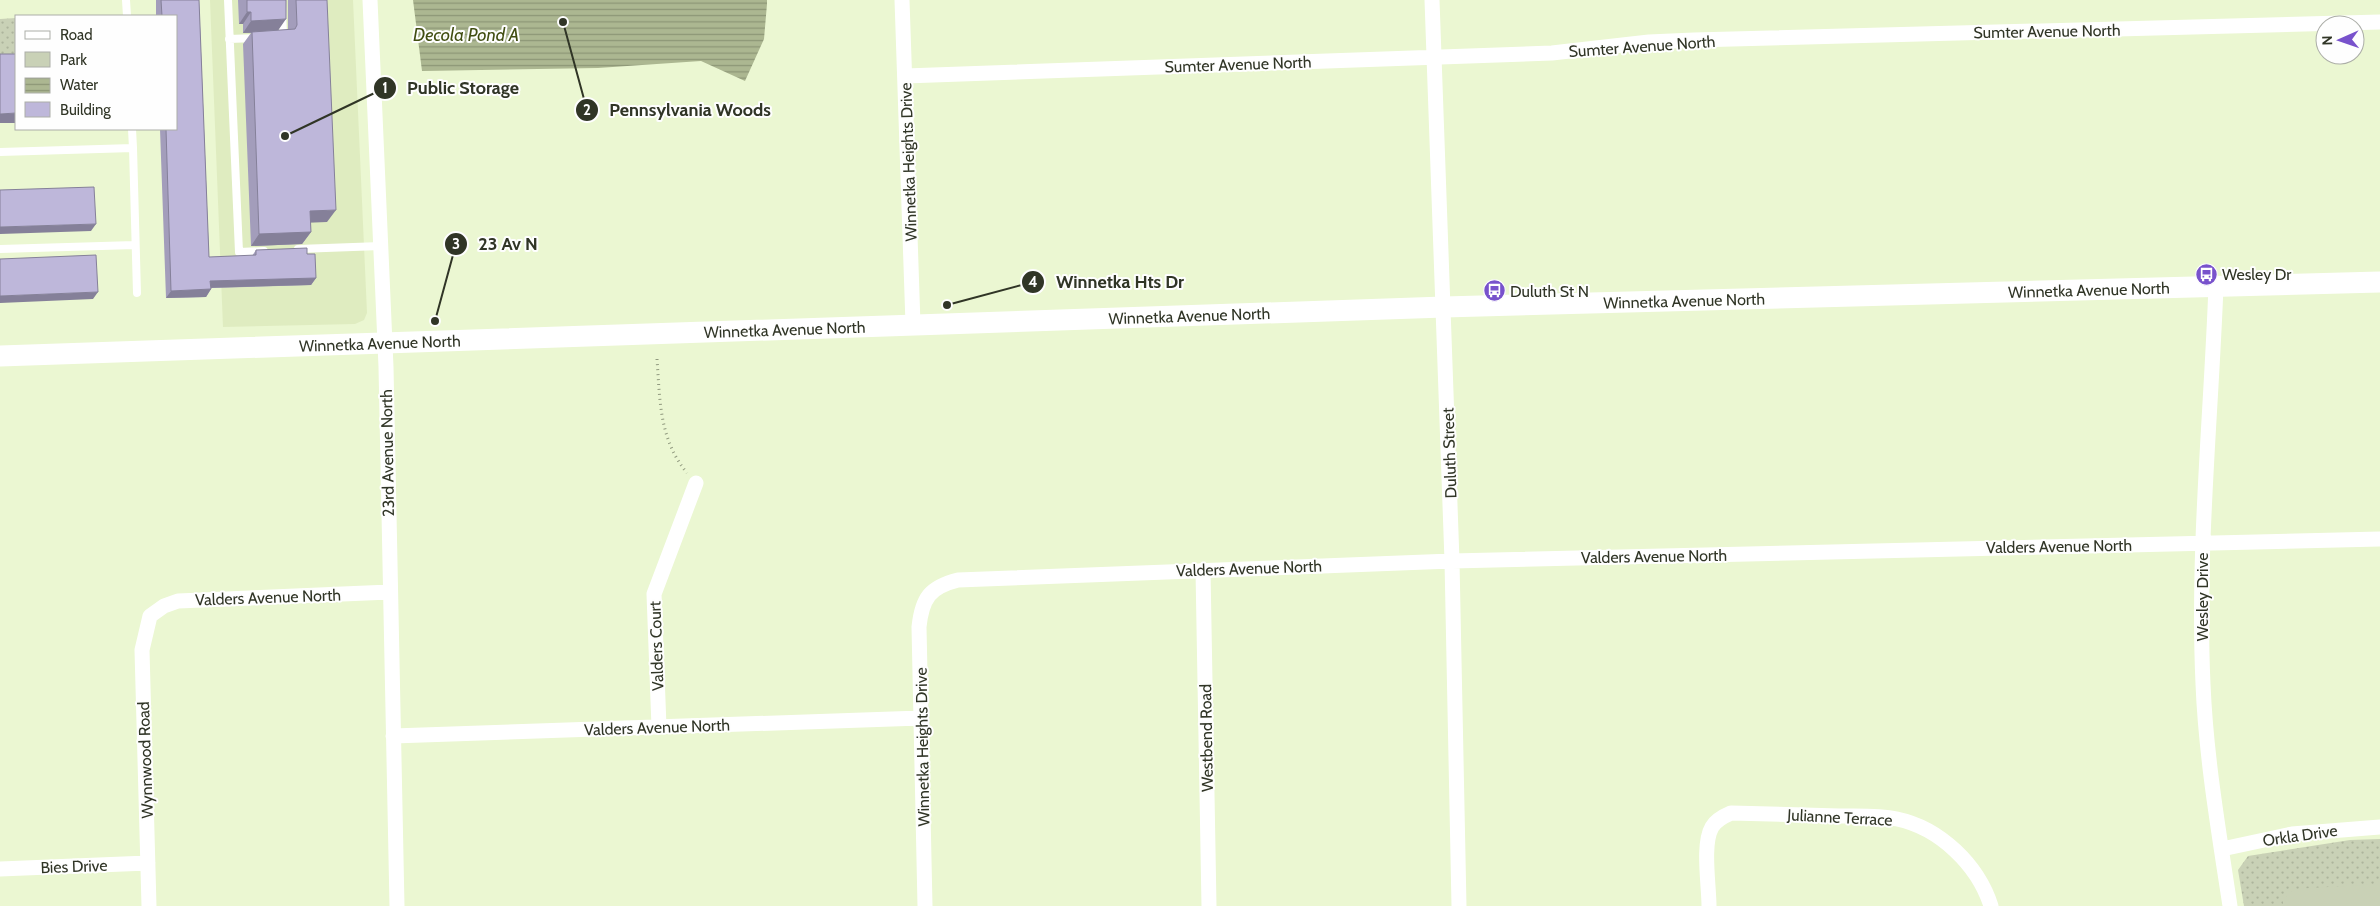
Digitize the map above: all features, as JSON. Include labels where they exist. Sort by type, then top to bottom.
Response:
[{"type":"main road","name":"Winnetka Avenue North","points":[[0,356],[1444,307],[2380,282]]},
{"type":"street","name":"23rd Avenue North","points":[[370,0],[385,343],[397,906]]},
{"type":"street","name":"Winnetka Heights Drive","points":[[902,0],[913,324]]},
{"type":"street","name":"Duluth Street","points":[[1432,0],[1452,561],[1459,906]]},
{"type":"street","name":"Sumter Avenue North","points":[[905,76],[1552,53],[1649,42],[1694,40],[2380,22]]},
{"type":"street","name":"Wesley Drive","points":[[2216,286],[2202,543],[2203,685],[2214,800],[2230,906]]},
{"type":"street","name":"Valders Court","points":[[659,727],[654,594],[696,483]]},
{"type":"street","name":"Valders Avenue North","points":[[931,592],[942,584],[958,580],[1203,570],[1452,561],[2380,539]]},
{"type":"street","name":"Westbend Road","points":[[1203,570],[1209,906]]},
{"type":"street","name":"Valders Avenue North","points":[[150,616],[178,601],[390,592]]},
{"type":"street","name":"Winnetka Heights Drive","points":[[925,906],[919,627],[921,608],[931,592]]},
{"type":"street","name":"Wynnwood Road","points":[[149,906],[142,650],[150,616]]},
{"type":"street","name":"Valders Avenue North","points":[[394,736],[921,718]]},
{"type":"street","name":"Julianne Terrace","points":[[1709,906],[1708,838],[1713,825],[1732,813],[1897,819],[1924,829],[1949,845],[1971,866],[1987,894],[1991,906]]},
{"type":"street","name":"Orkla Drive","points":[[2222,849],[2292,834],[2380,827]]},
{"type":"street","name":"Bies Drive","points":[[0,868],[148,863]]},
{"type":"lane","points":[[126,0],[127,15]]},
{"type":"lane","points":[[228,0],[239,252],[276,250]]},
{"type":"lane","points":[[274,37],[283,37],[282,0]]},
{"type":"lane","points":[[229,39],[265,38]]},
{"type":"lane","points":[[132,130],[137,293]]},
{"type":"lane","points":[[0,152],[133,148]]},
{"type":"lane","points":[[0,249],[135,245]]},
{"type":"lane","points":[[285,250],[381,246]]},
{"type":"path","points":[[657,359],[662,421],[675,458],[696,483]]},
{"type":"shaded area","points":[[210,0],[353,0],[367,313],[364,320],[355,324],[223,327]]},
{"type":"green space","points":[[15,18],[15,55],[0,56],[0,19]]},
{"type":"green space","points":[[2380,839],[2380,906],[2244,906],[2238,870],[2248,856],[2350,840]]},
{"type":"green space","points":[[2380,884],[2380,906],[2283,906],[2283,900],[2294,889]]},
{"type":"water","name":"Decola Pond A","points":[[413,0],[767,0],[767,4],[764,39],[745,81],[701,61],[598,68],[422,71]]},
{"type":"building","points":[[161,0],[199,0],[209,257],[256,255],[256,250],[307,248],[307,254],[315,254],[316,278],[210,281],[211,289],[171,291],[166,130],[178,130],[178,15],[162,15]]},
{"type":"building","points":[[247,0],[286,0],[286,19],[251,21],[251,12],[247,12]]},
{"type":"building","points":[[296,0],[327,0],[336,210],[310,211],[311,232],[259,234],[252,32],[295,29],[297,25]]},
{"type":"building","points":[[0,54],[15,54],[15,113],[0,114]]},
{"type":"building","points":[[94,187],[96,224],[0,227],[0,190]]},
{"type":"building","points":[[96,255],[98,292],[0,296],[0,259]]},
{"type":"place","name":"Pennsylvania Woods","points":[[563,22]]},
{"type":"place","name":"Public Storage","points":[[285,136]]},
{"type":"place","name":"Wesley Dr","points":[[2206,274]]},
{"type":"place","name":"Duluth St N","points":[[1494,291]]},
{"type":"place","name":"Winnetka Hts Dr","points":[[947,305]]},
{"type":"place","name":"23 Av N","points":[[435,321]]}]
